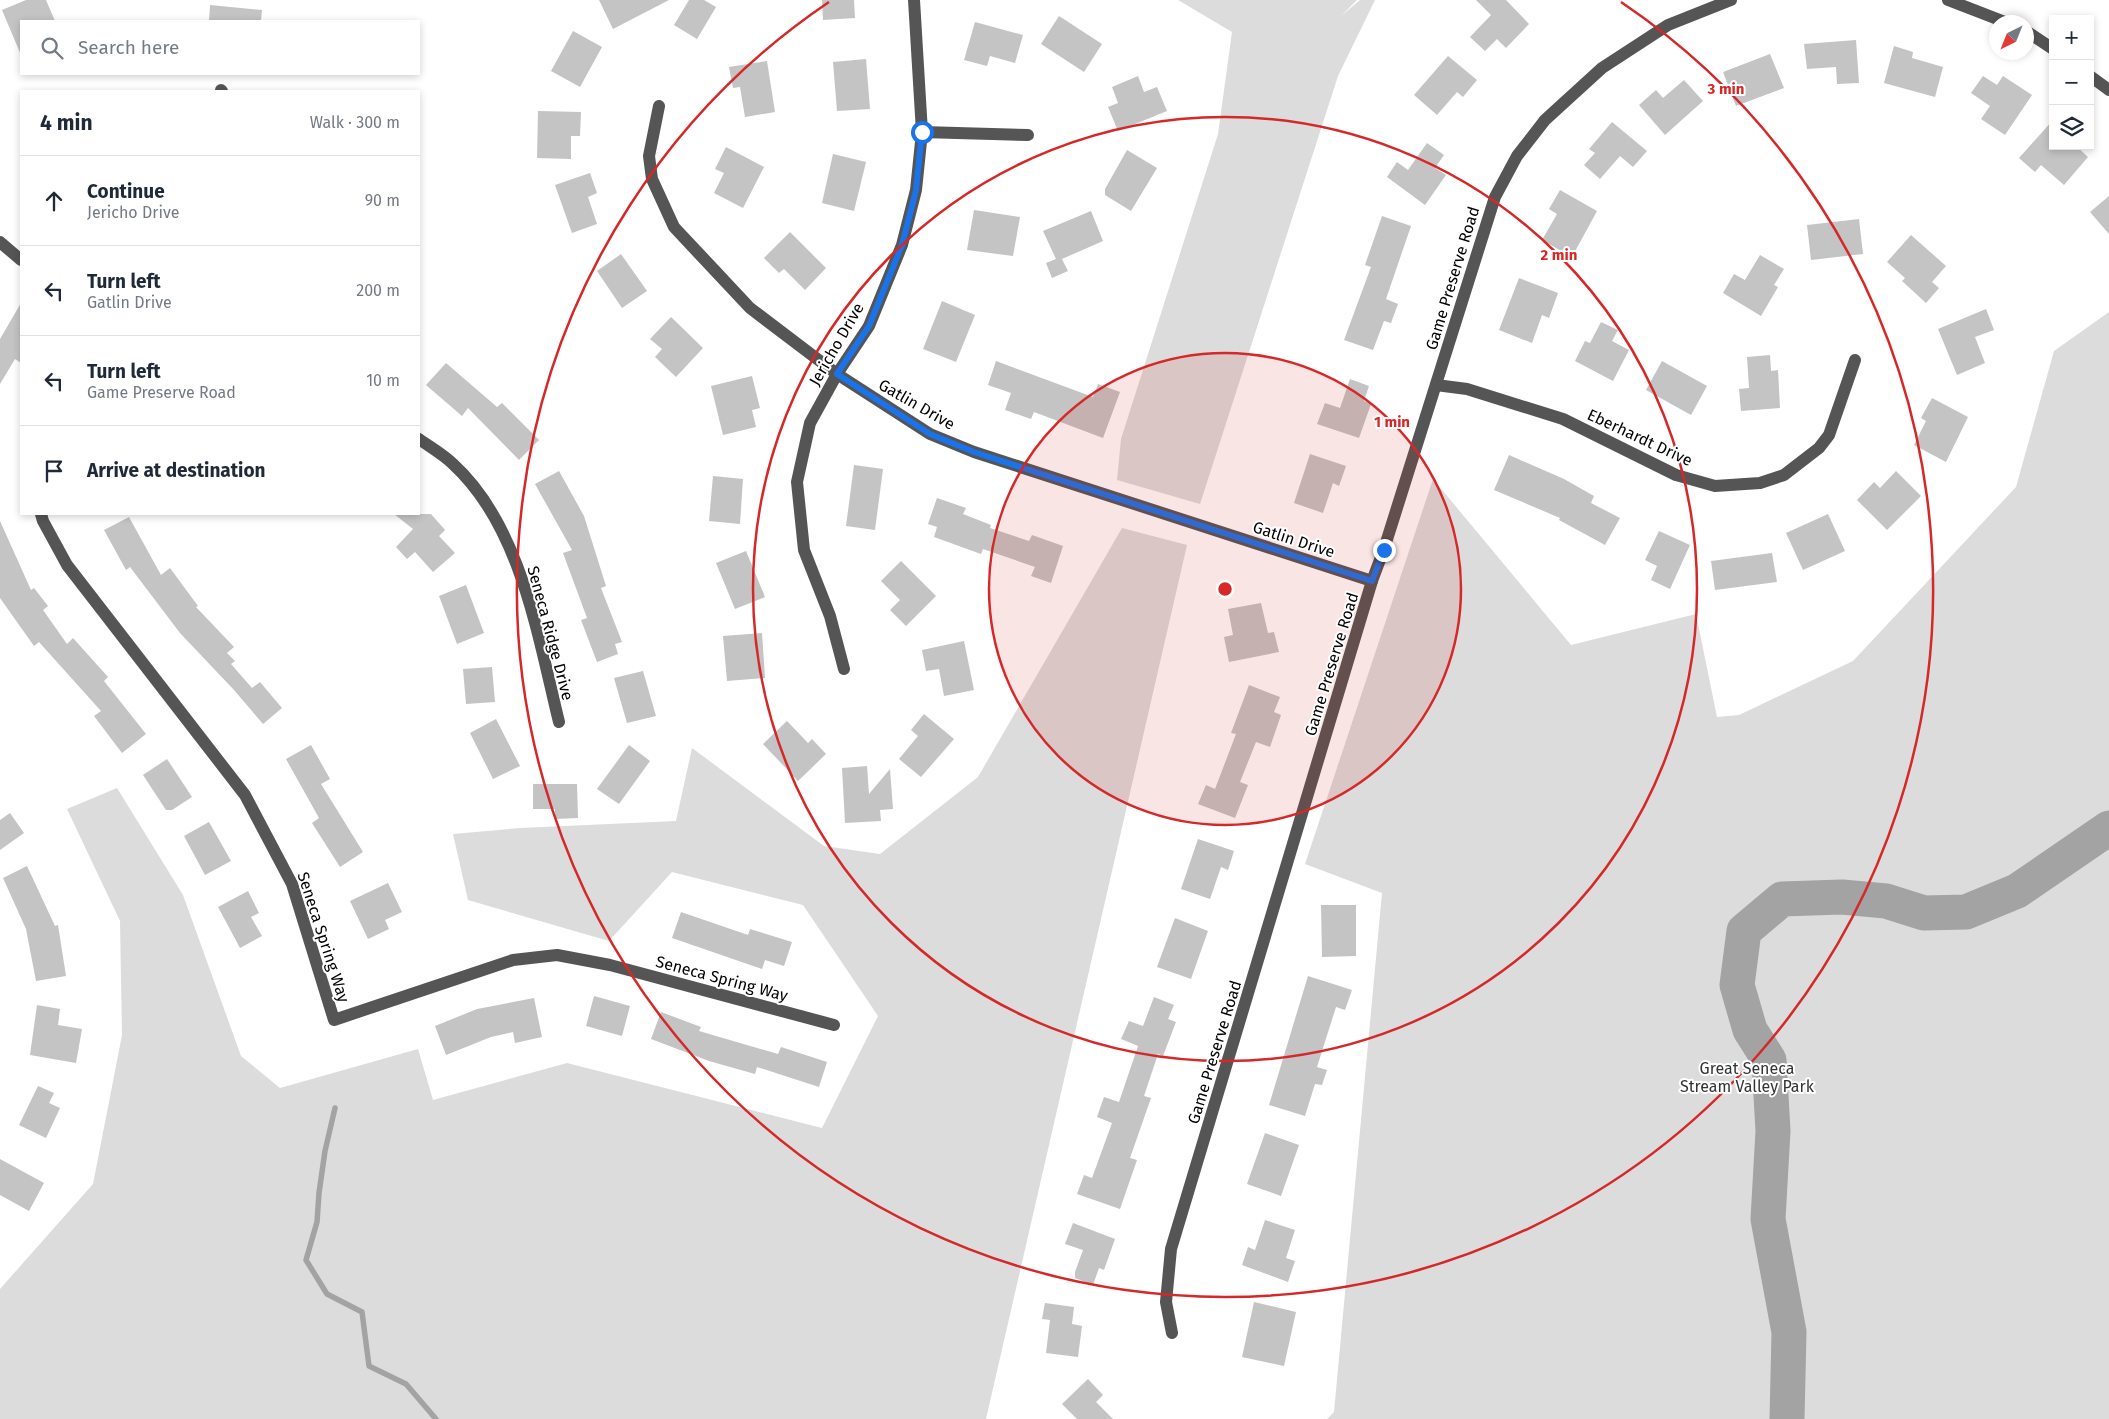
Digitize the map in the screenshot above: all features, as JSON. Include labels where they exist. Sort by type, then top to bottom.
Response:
[{"type":"street","name":"Jericho Drive","points":[[844,669],[830,616],[804,550],[798,482],[810,423],[837,374],[869,326],[902,245],[916,190],[922,132],[914,0]]},
{"type":"street","name":"Game Preserve Road","points":[[1172,1333],[1166,1302],[1170,1249],[1372,581],[1495,197],[1517,156],[1545,120],[1602,68],[1668,25],[1731,0]]},
{"type":"street","points":[[1948,0],[1989,16]]},
{"type":"street","points":[[2034,36],[2049,46]]},
{"type":"street","points":[[2094,79],[2109,90]]},
{"type":"street","name":"Gatlin Drive","points":[[659,106],[650,156],[652,179],[674,227],[750,308],[837,374],[930,434],[974,452],[1372,581]]},
{"type":"street","points":[[922,132],[1028,136]]},
{"type":"street","points":[[0,242],[20,259]]},
{"type":"street","name":"Eberhardt Drive","points":[[1436,385],[1467,389],[1564,420],[1676,475],[1715,486],[1733,485],[1760,483],[1784,475],[1819,448],[1828,435],[1855,360]]},
{"type":"street","name":"Seneca Ridge Drive","points":[[420,440],[453,464],[485,502],[511,550],[528,599],[558,722]]},
{"type":"street","name":"Seneca Spring Way","points":[[41,515],[42,521],[67,566],[245,794],[292,884],[334,1020],[513,960],[556,956],[610,965],[834,1025]]},
{"type":"green space","points":[[1178,0],[1357,0],[1341,16],[1360,0],[1375,0],[1338,76],[1200,504],[1117,480],[1121,439],[1218,134],[1232,32]]},
{"type":"green space","name":"Great Seneca Stream Valley Park","points":[[2109,312],[2109,1419],[1327,1419],[1334,1412],[1382,893],[1305,864],[1433,479],[1571,645],[1696,614],[1717,717],[1739,715],[1853,661],[2016,487],[2054,351]]},
{"type":"green space","points":[[1122,528],[1187,545],[986,1419],[0,1419],[0,1289],[93,1184],[122,1035],[120,921],[67,809],[117,788],[183,895],[241,1056],[280,1088],[418,1049],[433,1100],[567,1063],[822,1128],[878,1016],[803,905],[672,872],[609,941],[468,900],[453,834],[520,828],[676,821],[692,748],[824,846],[880,854],[978,777]]},
{"type":"building","points":[[26,0],[46,0],[55,20],[20,20],[20,53],[2,10]]},
{"type":"building","points":[[599,0],[669,0],[613,29]]},
{"type":"building","points":[[689,0],[704,0],[716,7],[697,39],[674,25]]},
{"type":"building","points":[[822,0],[854,0],[855,18],[823,20]]},
{"type":"building","points":[[1476,0],[1506,0],[1529,24],[1506,48],[1497,39],[1485,51],[1470,37],[1491,15]]},
{"type":"building","points":[[210,5],[262,10],[261,20],[209,20]]},
{"type":"building","points":[[1059,16],[1102,44],[1084,72],[1041,44]]},
{"type":"building","points":[[975,22],[1023,35],[1015,63],[990,56],[987,66],[964,60]]},
{"type":"building","points":[[573,31],[602,47],[580,87],[551,71]]},
{"type":"building","points":[[1856,40],[1859,83],[1837,84],[1836,67],[1807,69],[1804,44]]},
{"type":"building","points":[[1894,46],[1913,52],[1912,58],[1943,67],[1935,97],[1884,83]]},
{"type":"building","points":[[1770,54],[1784,88],[1736,106],[1723,72]]},
{"type":"building","points":[[1448,56],[1477,80],[1463,97],[1457,92],[1437,115],[1414,95]]},
{"type":"building","points":[[866,59],[870,109],[837,111],[833,62]]},
{"type":"building","points":[[767,61],[775,112],[745,117],[740,87],[733,88],[729,67]]},
{"type":"building","points":[[1138,76],[1144,92],[1157,87],[1167,111],[1118,131],[1108,107],[1118,103],[1112,87]]},
{"type":"building","points":[[1983,76],[1997,85],[2003,76],[2032,95],[2005,135],[1981,119],[1990,106],[1971,93]]},
{"type":"building","points":[[1684,80],[1703,101],[1665,135],[1639,105],[1656,90],[1663,98]]},
{"type":"building","points":[[538,111],[581,112],[580,136],[571,136],[571,159],[537,158]]},
{"type":"building","points":[[1612,122],[1647,151],[1633,167],[1620,156],[1600,179],[1584,165],[1595,153],[1589,149]]},
{"type":"building","points":[[2049,124],[2049,150],[2080,150],[2088,157],[2064,185],[2041,165],[2035,172],[2019,158]]},
{"type":"building","points":[[1427,143],[1444,155],[1435,168],[1446,175],[1425,205],[1387,177],[1397,162],[1408,170]]},
{"type":"building","points":[[726,147],[764,167],[743,208],[714,193],[724,173],[715,169]]},
{"type":"building","points":[[1127,150],[1157,168],[1131,211],[1105,195],[1105,189]]},
{"type":"building","points":[[833,154],[866,162],[854,211],[822,203]]},
{"type":"building","points":[[590,173],[597,193],[588,197],[597,224],[572,233],[555,185]]},
{"type":"building","points":[[1560,190],[1597,211],[1572,257],[1542,240],[1557,214],[1549,209]]},
{"type":"building","points":[[2109,196],[2109,234],[2090,212]]},
{"type":"building","points":[[974,210],[1020,217],[1013,256],[967,250]]},
{"type":"building","points":[[1091,211],[1103,241],[1062,259],[1068,271],[1052,278],[1046,263],[1056,259],[1043,231]]},
{"type":"building","points":[[1382,216],[1411,226],[1386,299],[1398,304],[1391,323],[1384,321],[1373,350],[1344,340],[1371,267],[1365,265]]},
{"type":"building","points":[[1859,219],[1863,254],[1811,260],[1807,225]]},
{"type":"building","points":[[790,232],[826,268],[805,290],[784,269],[779,273],[764,258]]},
{"type":"building","points":[[1911,235],[1946,266],[1932,282],[1939,288],[1926,303],[1902,281],[1905,278],[1887,262]]},
{"type":"building","points":[[621,254],[647,291],[622,308],[597,271]]},
{"type":"building","points":[[1760,255],[1784,269],[1774,285],[1778,287],[1761,316],[1723,293],[1734,274],[1745,280]]},
{"type":"building","points":[[1519,278],[1558,293],[1549,318],[1542,315],[1532,343],[1499,330]]},
{"type":"building","points":[[942,301],[975,315],[956,362],[923,349]]},
{"type":"building","points":[[20,305],[20,362],[15,359],[0,384],[0,339]]},
{"type":"building","points":[[1986,309],[1994,330],[1975,337],[1985,363],[1957,375],[1938,329]]},
{"type":"building","points":[[671,317],[703,348],[676,377],[655,357],[662,349],[650,339]]},
{"type":"building","points":[[1601,322],[1618,330],[1612,341],[1629,350],[1613,381],[1575,361],[1585,341],[1590,343]]},
{"type":"building","points":[[1770,355],[1771,371],[1778,370],[1780,408],[1741,411],[1739,389],[1749,388],[1747,357]]},
{"type":"building","points":[[996,361],[1093,397],[1098,384],[1120,392],[1103,438],[1034,412],[1031,419],[1005,410],[1011,393],[988,385]]},
{"type":"building","points":[[1662,361],[1707,386],[1691,415],[1646,390]]},
{"type":"building","points":[[446,363],[497,407],[502,403],[539,440],[519,460],[468,408],[462,416],[426,385]]},
{"type":"building","points":[[752,376],[760,408],[752,410],[756,427],[723,435],[711,386]]},
{"type":"building","points":[[1350,379],[1369,386],[1364,401],[1371,404],[1359,438],[1317,424],[1325,403],[1340,408]]},
{"type":"building","points":[[1932,398],[1968,417],[1946,462],[1914,445],[1926,421],[1921,418]]},
{"type":"building","points":[[1310,454],[1346,466],[1339,486],[1333,483],[1323,513],[1294,503]]},
{"type":"building","points":[[1509,455],[1564,479],[1594,496],[1591,503],[1620,518],[1605,545],[1559,520],[1560,518],[1494,490]]},
{"type":"building","points":[[854,465],[883,469],[875,530],[846,526]]},
{"type":"building","points":[[559,471],[584,516],[606,586],[601,588],[622,642],[615,644],[618,654],[597,662],[581,620],[587,618],[563,553],[572,550],[535,484]]},
{"type":"building","points":[[1896,471],[1921,496],[1887,530],[1857,500],[1874,482],[1880,488]]},
{"type":"building","points":[[713,476],[743,479],[740,524],[709,521]]},
{"type":"building","points":[[937,498],[966,508],[963,514],[991,525],[990,528],[1029,541],[1032,535],[1063,546],[1051,583],[1031,576],[1035,567],[983,549],[981,554],[934,537],[937,527],[928,524]]},
{"type":"building","points":[[431,514],[445,530],[439,536],[455,553],[433,572],[415,552],[407,559],[396,547],[413,529],[395,515]]},
{"type":"building","points":[[1828,514],[1845,551],[1803,570],[1786,533]]},
{"type":"building","points":[[129,517],[161,575],[170,568],[198,606],[196,607],[234,647],[227,653],[235,661],[231,664],[252,688],[260,682],[282,708],[263,724],[180,633],[130,567],[126,570],[104,530]]},
{"type":"building","points":[[0,521],[31,590],[34,588],[48,606],[43,610],[67,644],[73,638],[108,677],[104,681],[146,734],[122,753],[94,716],[101,711],[39,642],[34,646],[0,598]]},
{"type":"building","points":[[1659,531],[1690,545],[1670,589],[1651,580],[1657,566],[1645,560]]},
{"type":"building","points":[[746,551],[765,597],[735,609],[716,563]]},
{"type":"building","points":[[1772,553],[1777,582],[1715,590],[1711,561]]},
{"type":"building","points":[[901,561],[936,596],[906,626],[890,610],[900,600],[881,581]]},
{"type":"building","points":[[466,585],[484,633],[457,644],[439,596]]},
{"type":"building","points":[[1261,603],[1268,633],[1274,632],[1279,652],[1229,662],[1224,637],[1233,635],[1228,609]]},
{"type":"building","points":[[762,633],[765,678],[727,681],[723,636]]},
{"type":"building","points":[[964,641],[974,690],[944,696],[939,669],[926,671],[922,650]]},
{"type":"building","points":[[492,667],[495,702],[466,704],[463,669]]},
{"type":"building","points":[[643,671],[656,716],[627,723],[614,678]]},
{"type":"building","points":[[1249,685],[1280,697],[1274,712],[1281,715],[1270,747],[1256,742],[1240,782],[1248,785],[1235,818],[1198,804],[1206,785],[1215,789],[1236,734],[1231,733]]},
{"type":"building","points":[[924,714],[954,739],[921,777],[899,759],[918,736],[911,730]]},
{"type":"building","points":[[496,719],[520,766],[493,779],[470,733]]},
{"type":"building","points":[[787,721],[808,743],[812,739],[826,754],[798,781],[763,744]]},
{"type":"building","points":[[311,745],[330,779],[321,784],[363,852],[340,867],[312,823],[319,818],[286,759]]},
{"type":"building","points":[[629,745],[650,761],[619,804],[597,789]]},
{"type":"building","points":[[167,759],[192,797],[172,810],[166,810],[143,775]]},
{"type":"building","points":[[867,766],[869,794],[890,769],[893,809],[880,810],[881,821],[845,823],[842,768]]},
{"type":"building","points":[[533,784],[577,784],[578,818],[555,819],[555,809],[533,809]]},
{"type":"building","points":[[10,813],[24,833],[0,850],[0,820]]},
{"type":"building","points":[[209,822],[231,861],[205,875],[184,836]]},
{"type":"building","points":[[1198,839],[1234,851],[1228,870],[1221,867],[1210,899],[1181,889]]},
{"type":"building","points":[[27,866],[55,926],[58,925],[66,976],[36,981],[26,929],[3,878]]},
{"type":"building","points":[[388,883],[402,912],[385,920],[389,929],[368,939],[350,901]]},
{"type":"building","points":[[248,891],[259,913],[251,917],[262,936],[240,948],[218,907]]},
{"type":"building","points":[[1321,905],[1356,905],[1356,956],[1322,957]]},
{"type":"building","points":[[681,912],[748,935],[750,929],[792,942],[784,966],[765,960],[762,969],[672,938]]},
{"type":"building","points":[[1175,918],[1208,931],[1191,979],[1157,967]]},
{"type":"building","points":[[1308,976],[1352,990],[1345,1010],[1336,1007],[1317,1067],[1327,1070],[1322,1085],[1315,1084],[1305,1116],[1269,1105]]},
{"type":"building","points":[[594,996],[630,1006],[622,1036],[586,1026]]},
{"type":"building","points":[[1154,997],[1174,1005],[1168,1019],[1176,1022],[1163,1056],[1158,1054],[1144,1096],[1151,1098],[1130,1158],[1137,1160],[1120,1209],[1077,1194],[1084,1175],[1092,1178],[1112,1123],[1097,1117],[1104,1097],[1119,1102],[1138,1046],[1121,1039],[1129,1021],[1143,1026]]},
{"type":"building","points":[[534,998],[542,1037],[515,1043],[513,1032],[491,1037],[446,1055],[435,1026],[477,1009]]},
{"type":"building","points":[[37,1005],[60,1009],[58,1025],[82,1029],[76,1063],[30,1055]]},
{"type":"building","points":[[661,1012],[701,1027],[699,1031],[778,1054],[781,1047],[827,1062],[819,1087],[757,1067],[755,1074],[709,1061],[651,1039]]},
{"type":"building","points":[[38,1086],[54,1093],[49,1103],[60,1108],[46,1138],[19,1125]]},
{"type":"building","points":[[1265,1133],[1299,1145],[1281,1196],[1247,1184]]},
{"type":"building","points":[[0,1159],[44,1183],[29,1211],[0,1195]]},
{"type":"building","points":[[1265,1220],[1295,1230],[1286,1258],[1295,1261],[1288,1282],[1242,1265],[1248,1247],[1255,1250]]},
{"type":"building","points":[[1073,1223],[1115,1239],[1104,1270],[1099,1268],[1093,1285],[1075,1278],[1075,1272],[1083,1250],[1065,1244]]},
{"type":"building","points":[[1254,1302],[1296,1312],[1284,1366],[1242,1357]]},
{"type":"building","points":[[1045,1303],[1074,1307],[1072,1324],[1082,1326],[1078,1357],[1046,1353],[1050,1320],[1042,1319]]},
{"type":"building","points":[[1088,1379],[1103,1395],[1096,1402],[1113,1419],[1077,1419],[1062,1404]]},
{"type":"waterway","points":[[1787,1419],[1789,1332],[1768,1219],[1773,1131],[1769,1060],[1750,1030],[1737,985],[1744,931],[1782,899],[1842,897],[1886,901],[1924,913],[1966,912],[2017,891],[2109,828]]},
{"type":"waterway","points":[[335,1108],[325,1151],[317,1222],[306,1260],[327,1294],[362,1312],[369,1366],[406,1384],[436,1419]]},
{"type":"route","points":[[922,132],[916,190],[902,245],[869,326],[837,374],[930,434],[974,452],[1372,581],[1384,550]]}]
